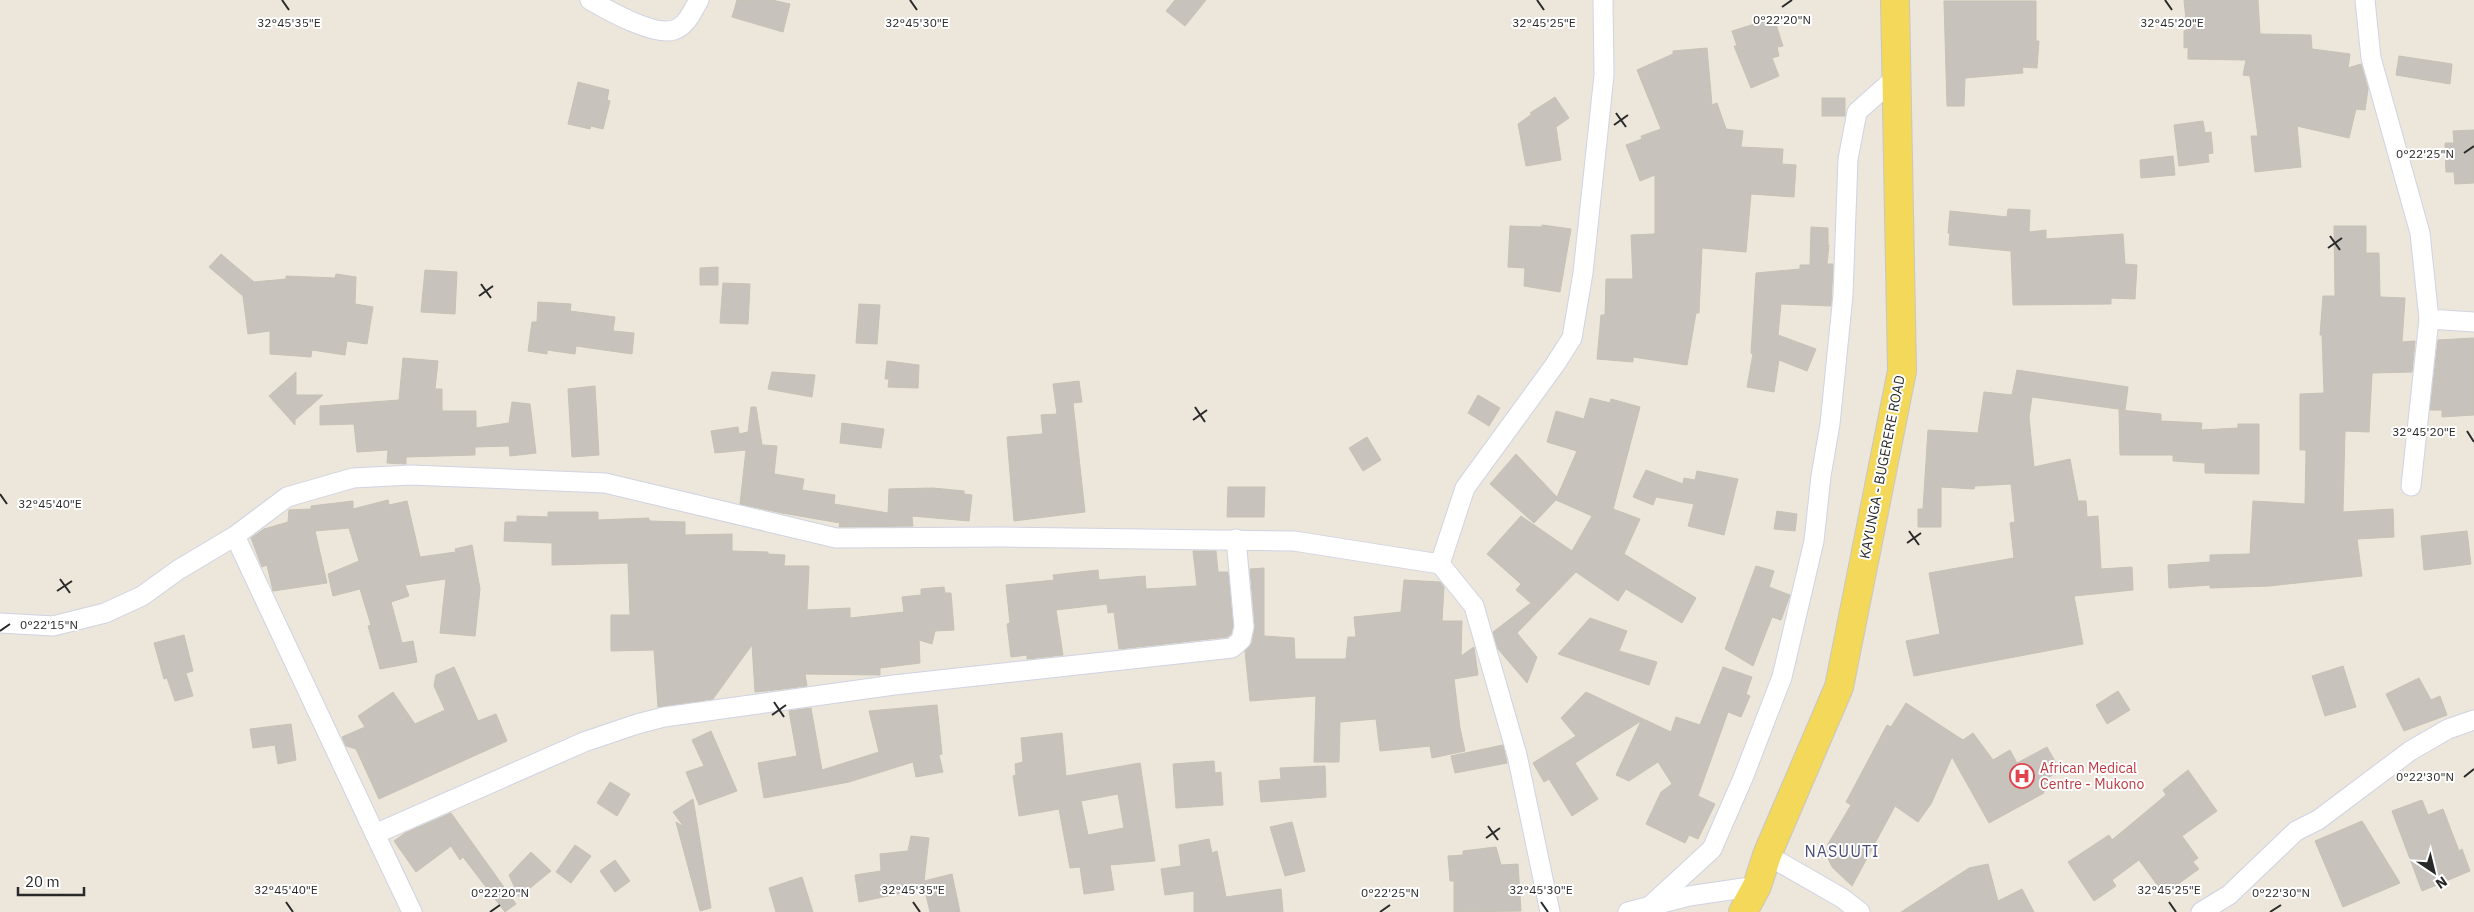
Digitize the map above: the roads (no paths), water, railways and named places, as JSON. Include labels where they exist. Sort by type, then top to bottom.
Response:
[{"type":"main road","name":"KAYUNGA - BUGERERE ROAD","points":[[1743,912],[1757,886],[1767,856],[1839,687],[1902,371],[1895,0]]},
{"type":"street","points":[[590,0],[615,14],[660,31],[676,30],[689,18],[699,0]]},
{"type":"street","points":[[1440,564],[1465,488],[1572,338],[1583,273],[1604,75],[1603,0]]},
{"type":"street","points":[[2365,0],[2371,58],[2420,233],[2429,319],[2411,486]]},
{"type":"street","points":[[1650,906],[1712,849],[1743,778],[1782,677],[1814,541],[1821,476],[1830,424],[1844,295],[1848,159],[1857,112],[1895,78]]},
{"type":"street","points":[[2429,319],[2474,322]]},
{"type":"street","points":[[0,623],[53,626],[105,612],[142,596],[178,570],[235,536],[287,497],[354,478],[411,475],[605,483],[836,538],[1236,539],[1294,541],[1440,564],[1474,606],[1517,755],[1550,912]]},
{"type":"street","points":[[235,536],[412,912]]},
{"type":"street","points":[[376,834],[584,742],[664,717],[894,685],[1232,648],[1240,640],[1244,626],[1236,539]]},
{"type":"street","points":[[2201,912],[2229,895],[2296,831],[2318,820],[2410,751],[2448,729],[2474,720]]},
{"type":"street","points":[[1767,856],[1842,898],[1860,912]]},
{"type":"street","points":[[1628,912],[1688,896],[1757,886]]},
{"type":"place","name":"African Medical Centre - Mukono","points":[[2022,776]]},
{"type":"district","name":"NASUUTI","points":[[1842,851]]}]
